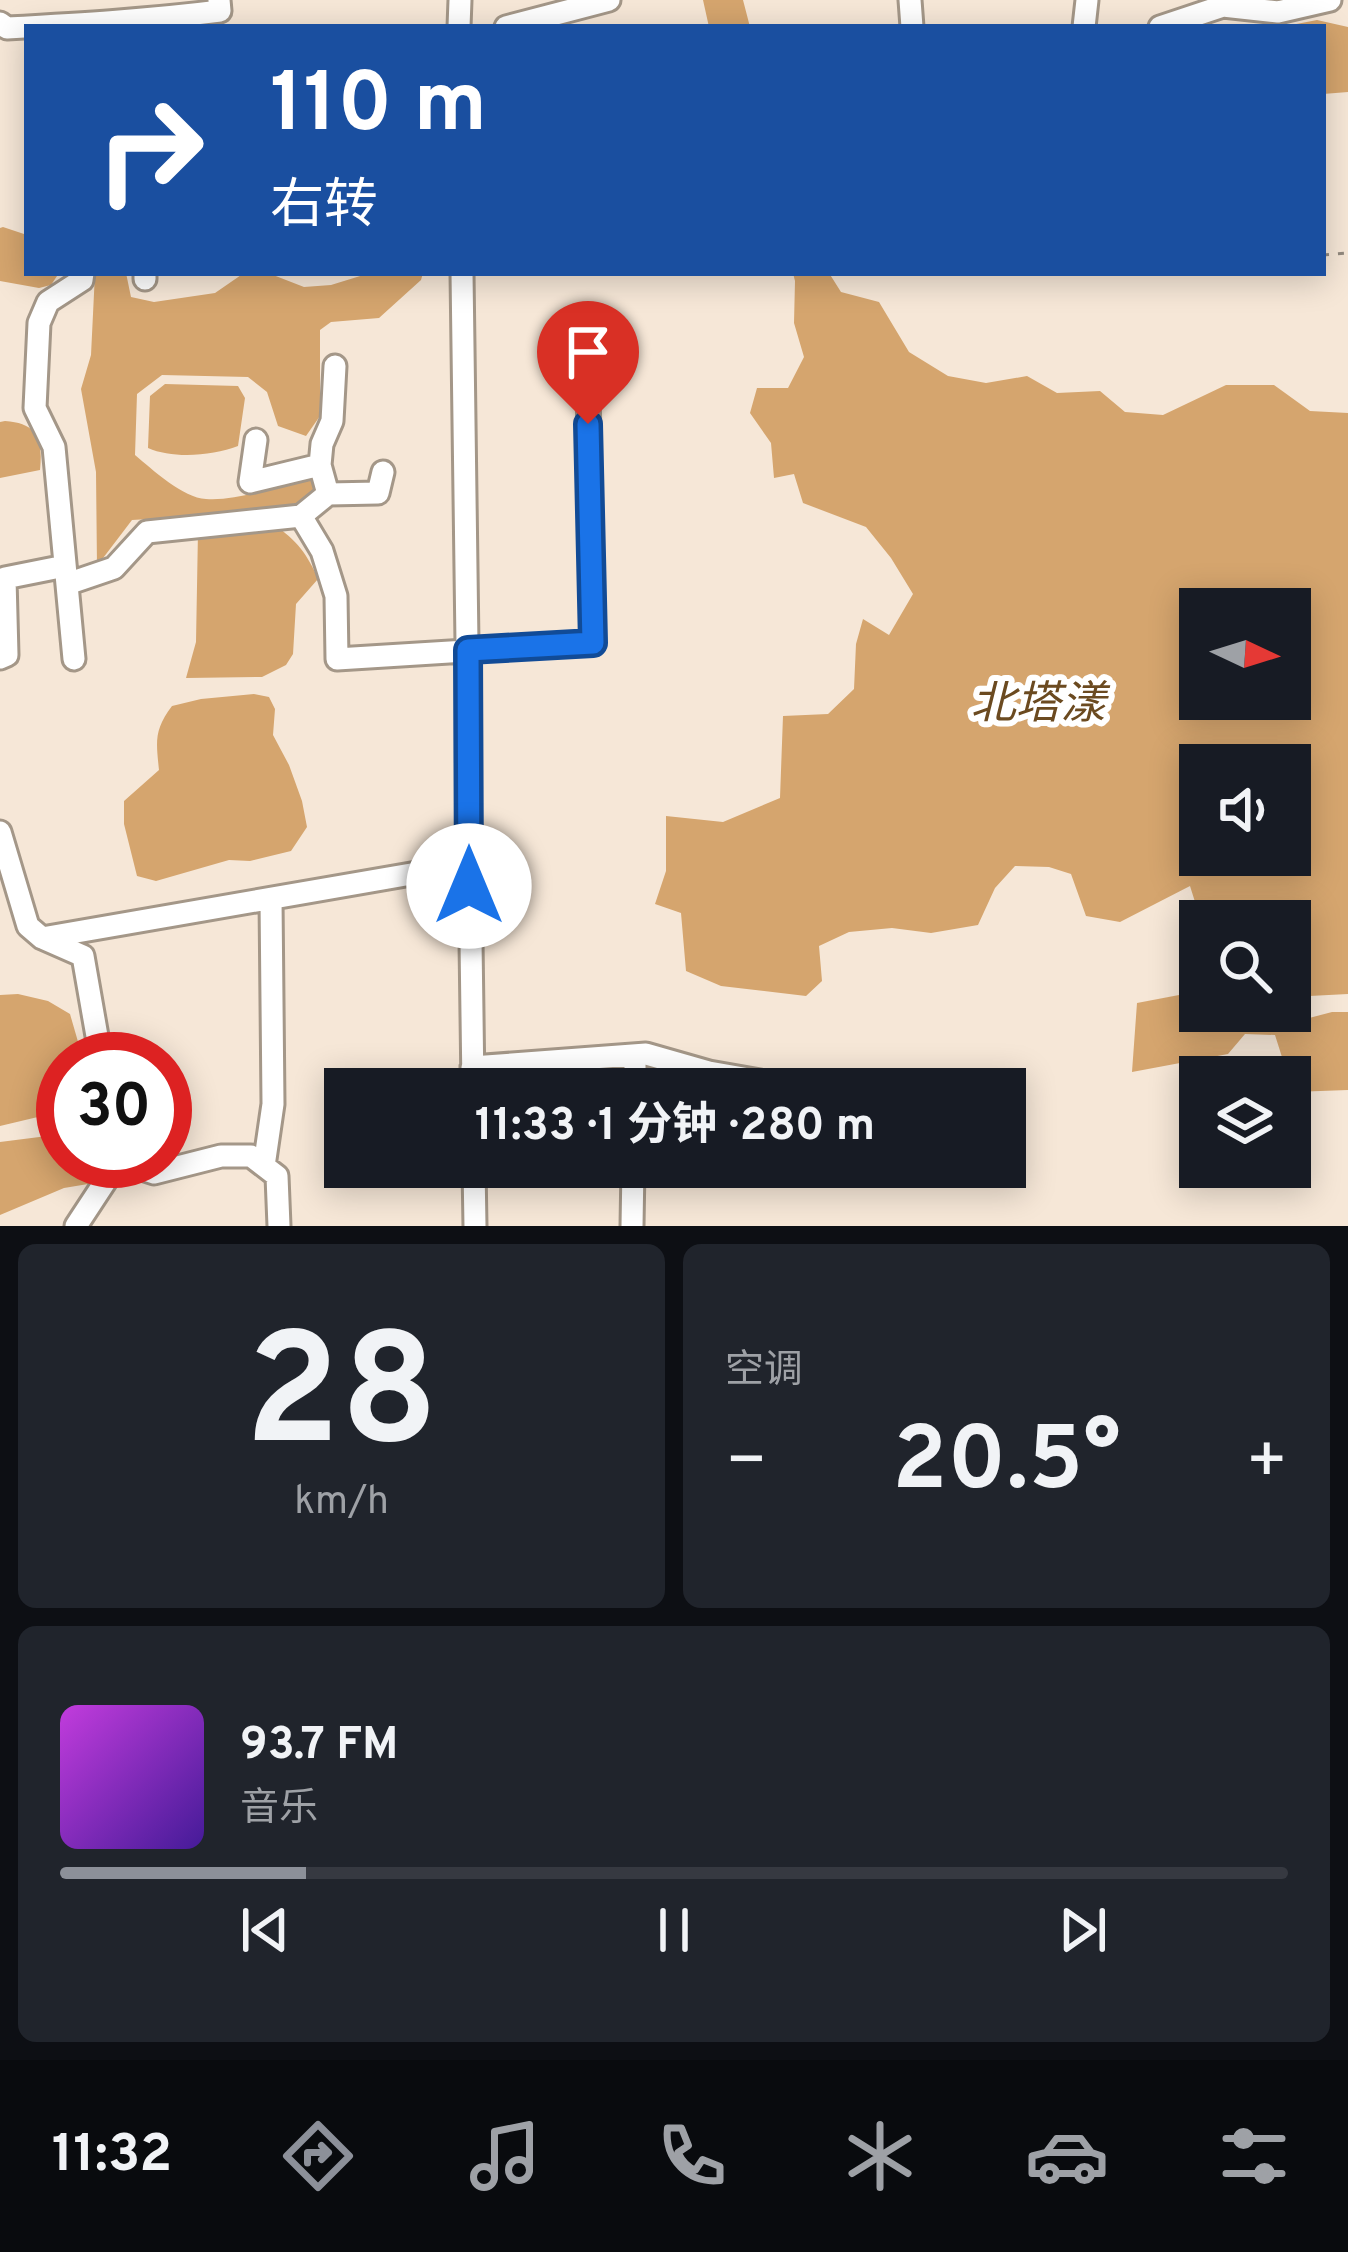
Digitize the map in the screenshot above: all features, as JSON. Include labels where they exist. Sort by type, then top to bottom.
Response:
[{"type":"street","points":[[517,24],[609,0]]},
{"type":"street","points":[[1169,24],[1223,5],[1280,14],[1330,0]]},
{"type":"street","points":[[64,24],[225,13]]},
{"type":"street","points":[[74,659],[54,447],[35,408],[39,323],[48,302],[83,276]]},
{"type":"street","points":[[462,276],[473,1068]]},
{"type":"street","points":[[301,516],[322,551],[336,596],[337,658],[593,643],[586,337]]},
{"type":"street","points":[[328,494],[320,465],[332,421],[334,366]]},
{"type":"street","points":[[256,440],[250,482],[320,465]]},
{"type":"street","points":[[0,658],[7,655],[4,578],[114,568],[147,532],[301,516],[328,494],[378,493],[382,472]]},
{"type":"street","points":[[0,832],[28,926],[42,938],[83,956],[96,1032]]},
{"type":"street","points":[[42,938],[469,864]]},
{"type":"street","points":[[264,1166],[273,1104],[271,899]]},
{"type":"street","points":[[543,1068],[646,1054],[696,1068]]},
{"type":"street","points":[[635,1055],[635,1068]]},
{"type":"street","points":[[192,1163],[221,1156],[251,1156],[277,1176],[279,1226]]},
{"type":"street","points":[[76,1226],[100,1188]]},
{"type":"street","points":[[475,1188],[476,1226]]},
{"type":"street","points":[[632,1226],[633,1188]]},
{"type":"water","points":[[703,0],[743,0],[749,24],[708,24]]},
{"type":"water","points":[[1317,20],[1348,27],[1348,92],[1326,94],[1326,24],[1296,24]]},
{"type":"water","points":[[0,228],[24,234],[24,276],[57,276],[51,285],[39,288],[0,281]]},
{"type":"water","points":[[95,276],[127,276],[131,297],[154,302],[215,293],[240,276],[276,276],[304,287],[360,276],[422,276],[379,318],[331,322],[320,330],[320,416],[306,436],[278,426],[267,392],[248,377],[162,375],[137,394],[135,455],[188,494],[232,498],[308,476],[315,487],[306,501],[252,513],[132,520],[97,566],[96,472],[81,389],[91,355]]},
{"type":"water","name":"北塔漾","points":[[794,276],[831,276],[841,292],[879,302],[909,352],[948,376],[986,383],[1027,376],[1057,393],[1100,391],[1125,412],[1163,415],[1226,385],[1274,385],[1310,411],[1348,413],[1348,994],[1311,996],[1311,900],[1194,900],[1190,886],[1120,922],[1086,916],[1071,874],[1049,867],[1015,866],[995,888],[978,925],[931,933],[892,928],[849,932],[819,946],[822,981],[806,996],[721,986],[686,971],[681,913],[655,904],[666,871],[666,816],[723,822],[780,798],[783,716],[828,714],[854,689],[856,644],[863,619],[889,635],[913,594],[866,527],[803,503],[794,474],[774,478],[771,443],[750,413],[757,388],[788,388],[804,357],[794,323]]},
{"type":"water","points":[[165,384],[238,386],[245,398],[238,446],[193,455],[148,448],[150,396]]},
{"type":"water","points":[[0,422],[25,425],[36,435],[40,470],[0,478]]},
{"type":"water","points":[[274,525],[300,548],[318,579],[296,604],[293,654],[286,665],[262,677],[186,678],[196,642],[198,531]]},
{"type":"water","points":[[269,697],[275,709],[273,735],[289,765],[307,827],[291,851],[250,861],[229,860],[156,881],[137,876],[124,824],[124,801],[159,770],[158,736],[166,714],[172,706],[201,699]]},
{"type":"water","points":[[0,995],[48,1001],[70,1014],[75,1032],[36,1032],[36,1117],[0,1126]]},
{"type":"water","points":[[1179,995],[1179,1032],[1311,1032],[1311,1018],[1348,1012],[1348,1090],[1311,1091],[1311,1056],[1282,1056],[1275,1035],[1245,1034],[1228,1054],[1179,1056],[1179,1063],[1132,1072],[1137,1003]]},
{"type":"water","points":[[36,1137],[36,1188],[64,1188],[0,1215],[0,1142]]},
{"type":"route","points":[[469,886],[468,650],[593,643],[588,424]]}]
